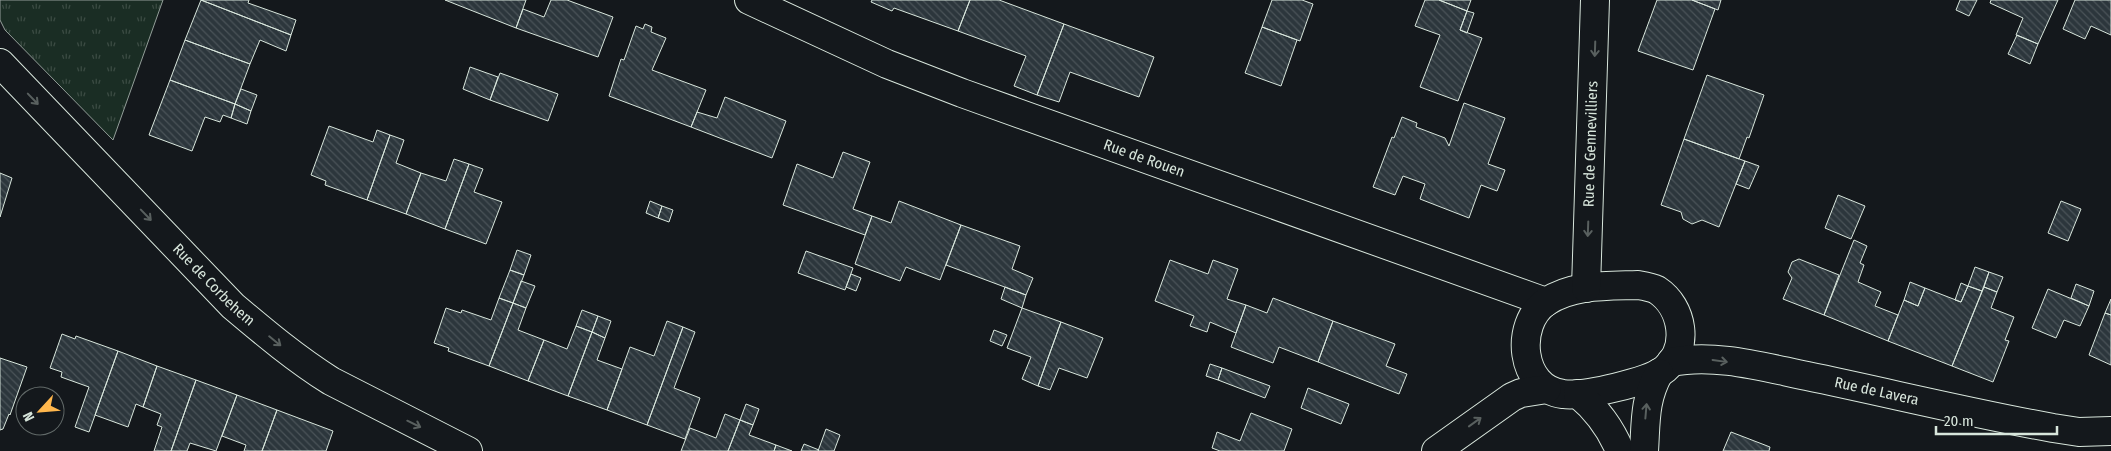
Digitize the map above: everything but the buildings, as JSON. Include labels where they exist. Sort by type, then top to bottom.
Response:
[{"type":"street","name":"Rue de Rouen","points":[[749,0],[812,30],[946,87],[1546,302]]},
{"type":"street","name":"Rue de Gennevilliers","points":[[1586,288],[1595,0]]},
{"type":"street","name":"Rue de Corbehem","points":[[0,63],[234,306],[259,328],[309,368],[331,381],[468,451]]},
{"type":"street","points":[[1547,389],[1535,376],[1527,357],[1525,346],[1525,337],[1530,320],[1546,302],[1574,290],[1586,288],[1638,285],[1655,289],[1662,294],[1675,310],[1680,327],[1678,346],[1648,395],[1644,451]]},
{"type":"street","name":"Rue de Lavera","points":[[1665,368],[1694,358],[1747,364],[2053,428],[2079,432],[2111,431]]},
{"type":"street","points":[[1436,451],[1512,397],[1521,393],[1547,389],[1562,394],[1578,394],[1624,385],[1665,368]]},
{"type":"street","points":[[1578,394],[1604,422],[1620,451]]},
{"type":"green space","points":[[0,0],[163,0],[113,140],[5,30],[0,20]]}]
